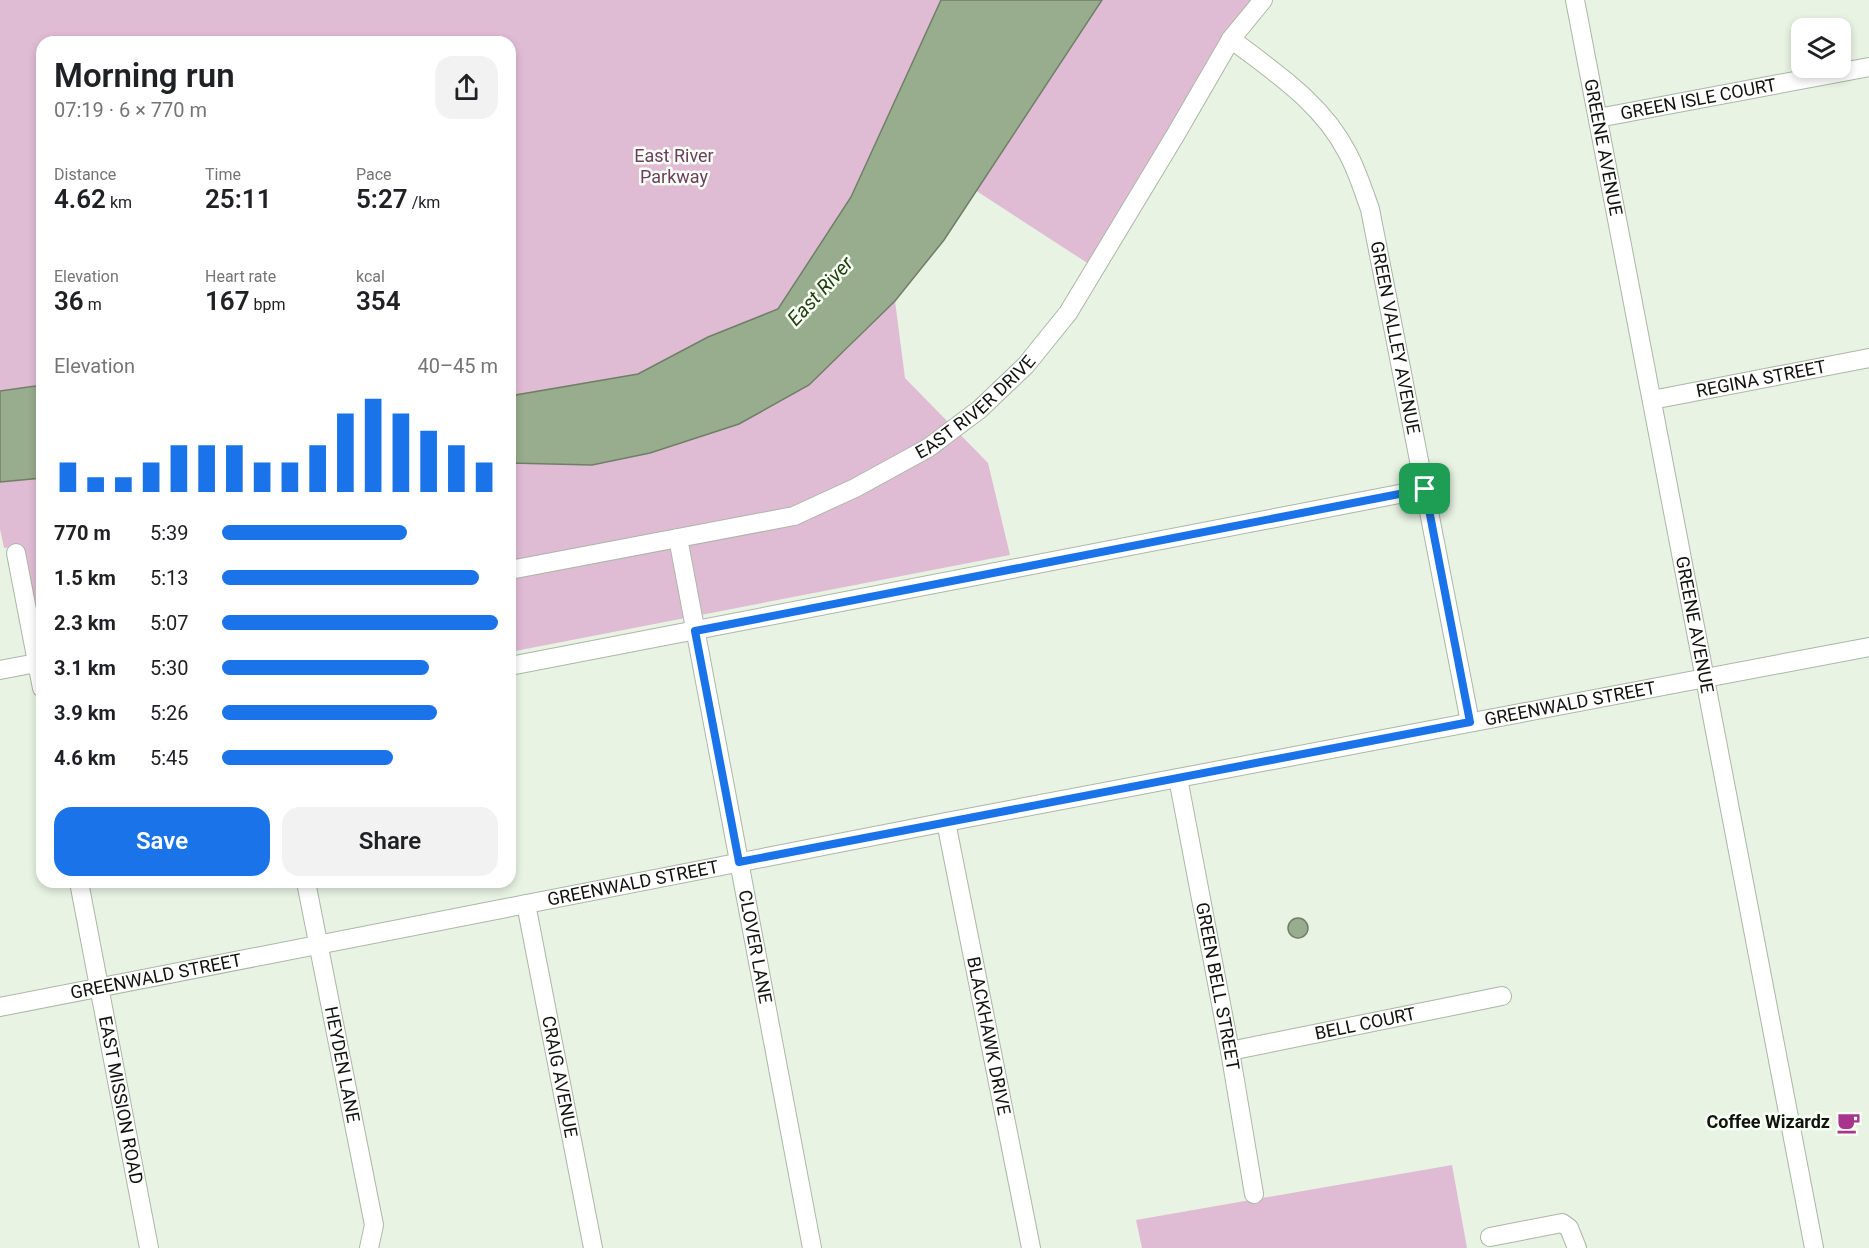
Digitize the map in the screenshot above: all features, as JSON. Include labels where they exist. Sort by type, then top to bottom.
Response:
[{"type":"street","name":"EAST RIVER DRIVE","points":[[516,569],[794,516],[855,488],[928,448],[980,409],[1026,366],[1068,313],[1135,204],[1231,39],[1263,0]]},
{"type":"street","name":"GREENE AVENUE","points":[[1575,0],[1814,1248]]},
{"type":"street","name":"GREEN VALLEY AVENUE","points":[[1231,39],[1314,106],[1332,128],[1347,152],[1360,180],[1370,209],[1470,722]]},
{"type":"street","name":"GREEN ISLE COURT","points":[[1598,118],[1869,67]]},
{"type":"street","name":"REGINA STREET","points":[[1652,400],[1869,358]]},
{"type":"street","points":[[516,665],[1425,489]]},
{"type":"street","name":"CLOVER LANE","points":[[678,538],[812,1248]]},
{"type":"street","points":[[16,553],[36,644]]},
{"type":"street","name":"GREENWALD STREET","points":[[0,1007],[946,822],[1869,647]]},
{"type":"street","points":[[0,670],[36,663]]},
{"type":"street","name":"GREEN BELL STREET","points":[[1178,778],[1230,1051],[1254,1194]]},
{"type":"street","name":"BLACKHAWK DRIVE","points":[[946,822],[1031,1248]]},
{"type":"street","name":"EAST MISSION ROAD","points":[[80,888],[149,1248]]},
{"type":"street","name":"HEYDEN LANE","points":[[307,888],[374,1225],[369,1248]]},
{"type":"street","name":"CRAIG AVENUE","points":[[526,904],[593,1248]]},
{"type":"street","name":"BELL COURT","points":[[1230,1051],[1502,996]]},
{"type":"street","points":[[1490,1237],[1562,1222],[1569,1228],[1577,1248]]},
{"type":"green space","name":"East River Parkway","points":[[0,0],[941,0],[851,197],[778,309],[708,337],[638,374],[516,395],[516,36],[36,36],[36,386],[0,391]]},
{"type":"green space","points":[[1102,0],[1263,0],[1095,268],[975,190]]},
{"type":"green space","points":[[895,301],[905,378],[988,463],[1010,555],[516,651],[516,463],[592,465],[650,453],[739,424],[844,352]]},
{"type":"green space","points":[[36,479],[36,606],[23,546],[4,548],[0,529],[0,482]]},
{"type":"green space","points":[[1452,1165],[1467,1248],[1142,1248],[1136,1220]]},
{"type":"water","name":"East River","points":[[941,0],[1102,0],[944,240],[895,301],[809,385],[739,424],[650,453],[592,465],[516,463],[516,395],[638,374],[708,337],[778,309],[851,197]]},
{"type":"water","points":[[36,386],[36,479],[0,482],[0,391]]},
{"type":"water","points":[[1298,918],[1305,921],[1308,928],[1305,935],[1298,938],[1291,935],[1288,928],[1291,921]]},
{"type":"place","name":"Coffee Wizardz","points":[[1848,1122]]},
{"type":"route","points":[[1425,489],[1470,722],[739,862],[695,631],[1425,489]]}]
